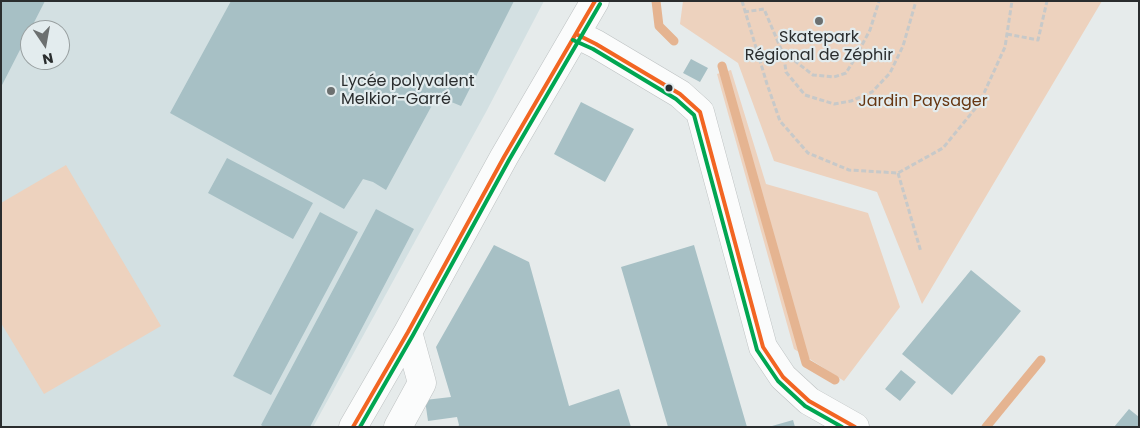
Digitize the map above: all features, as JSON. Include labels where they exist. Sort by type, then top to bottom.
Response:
[{"type":"street","points":[[353,427],[408,332],[504,157],[596,1]]},
{"type":"street","points":[[576,34],[680,94],[700,112],[763,347],[783,377],[809,401],[855,427]]},
{"type":"street","points":[[398,427],[422,383],[408,332]]},
{"type":"path","points":[[742,1],[766,84],[780,121],[808,153],[849,170],[898,173],[943,148],[979,104],[1005,47],[1012,1]]},
{"type":"path","points":[[784,56],[795,61],[814,75],[834,77],[846,73],[870,30],[880,1]]},
{"type":"path","points":[[744,12],[764,9],[784,56],[786,72],[805,95],[834,104],[851,101],[872,92],[890,72],[903,46],[916,1]]},
{"type":"path","points":[[1007,34],[1038,40],[1047,1]]},
{"type":"path","points":[[898,173],[921,252]]},
{"type":"shaded area","points":[[1,1],[544,1],[486,112],[313,427],[1,427]]},
{"type":"green space","name":"Jardin Paysager","points":[[683,1],[1102,1],[922,304],[877,192],[774,161],[738,63],[680,24]]},
{"type":"green space","points":[[731,70],[766,184],[868,213],[900,307],[844,381],[794,349],[717,74]]},
{"type":"green space","points":[[66,165],[161,326],[44,394],[1,323],[1,203]]},
{"type":"building","points":[[1,1],[45,1],[35,20],[20,20],[20,50],[1,87]]},
{"type":"building","name":"Lycée polyvalent Melkior-Garré","points":[[231,1],[514,1],[461,106],[437,96],[386,190],[373,182],[363,179],[344,209],[170,113]]},
{"type":"building","points":[[691,59],[708,68],[700,82],[683,73]]},
{"type":"building","points":[[581,102],[634,129],[605,182],[554,154]]},
{"type":"building","points":[[227,158],[313,203],[293,239],[208,193]]},
{"type":"building","points":[[376,209],[414,229],[310,427],[264,427],[261,425]]},
{"type":"building","points":[[320,212],[358,232],[271,395],[233,376]]},
{"type":"building","points":[[494,245],[529,262],[569,406],[619,389],[631,427],[458,427],[457,417],[428,421],[425,400],[451,397],[436,347]]},
{"type":"building","points":[[694,245],[747,427],[668,427],[621,267]]},
{"type":"building","points":[[971,270],[1021,311],[952,395],[902,354]]},
{"type":"building","points":[[901,370],[916,382],[900,401],[885,389]]},
{"type":"building","points":[[1129,409],[1139,417],[1139,427],[1114,427]]},
{"type":"building","points":[[793,420],[795,427],[772,427],[772,426]]},
{"type":"waterway","points":[[656,1],[659,26],[674,41]]},
{"type":"waterway","points":[[722,66],[806,363],[835,380]]},
{"type":"waterway","points":[[986,427],[1041,360]]},
{"type":"transit line","points":[[353,427],[408,332],[504,157],[595,1]]},
{"type":"transit line","points":[[360,427],[509,160],[600,4]]},
{"type":"transit line","points":[[576,34],[680,94],[700,112],[763,347],[783,377],[809,401],[855,427]]},
{"type":"transit line","points":[[573,40],[593,49],[676,99],[694,115],[757,350],[778,381],[805,406],[842,427]]},
{"type":"place","name":"Skatepark Régional de Zéphir","points":[[819,21]]},
{"type":"place","name":"Lycée polyvalent Melkior-Garré","points":[[331,91]]}]
